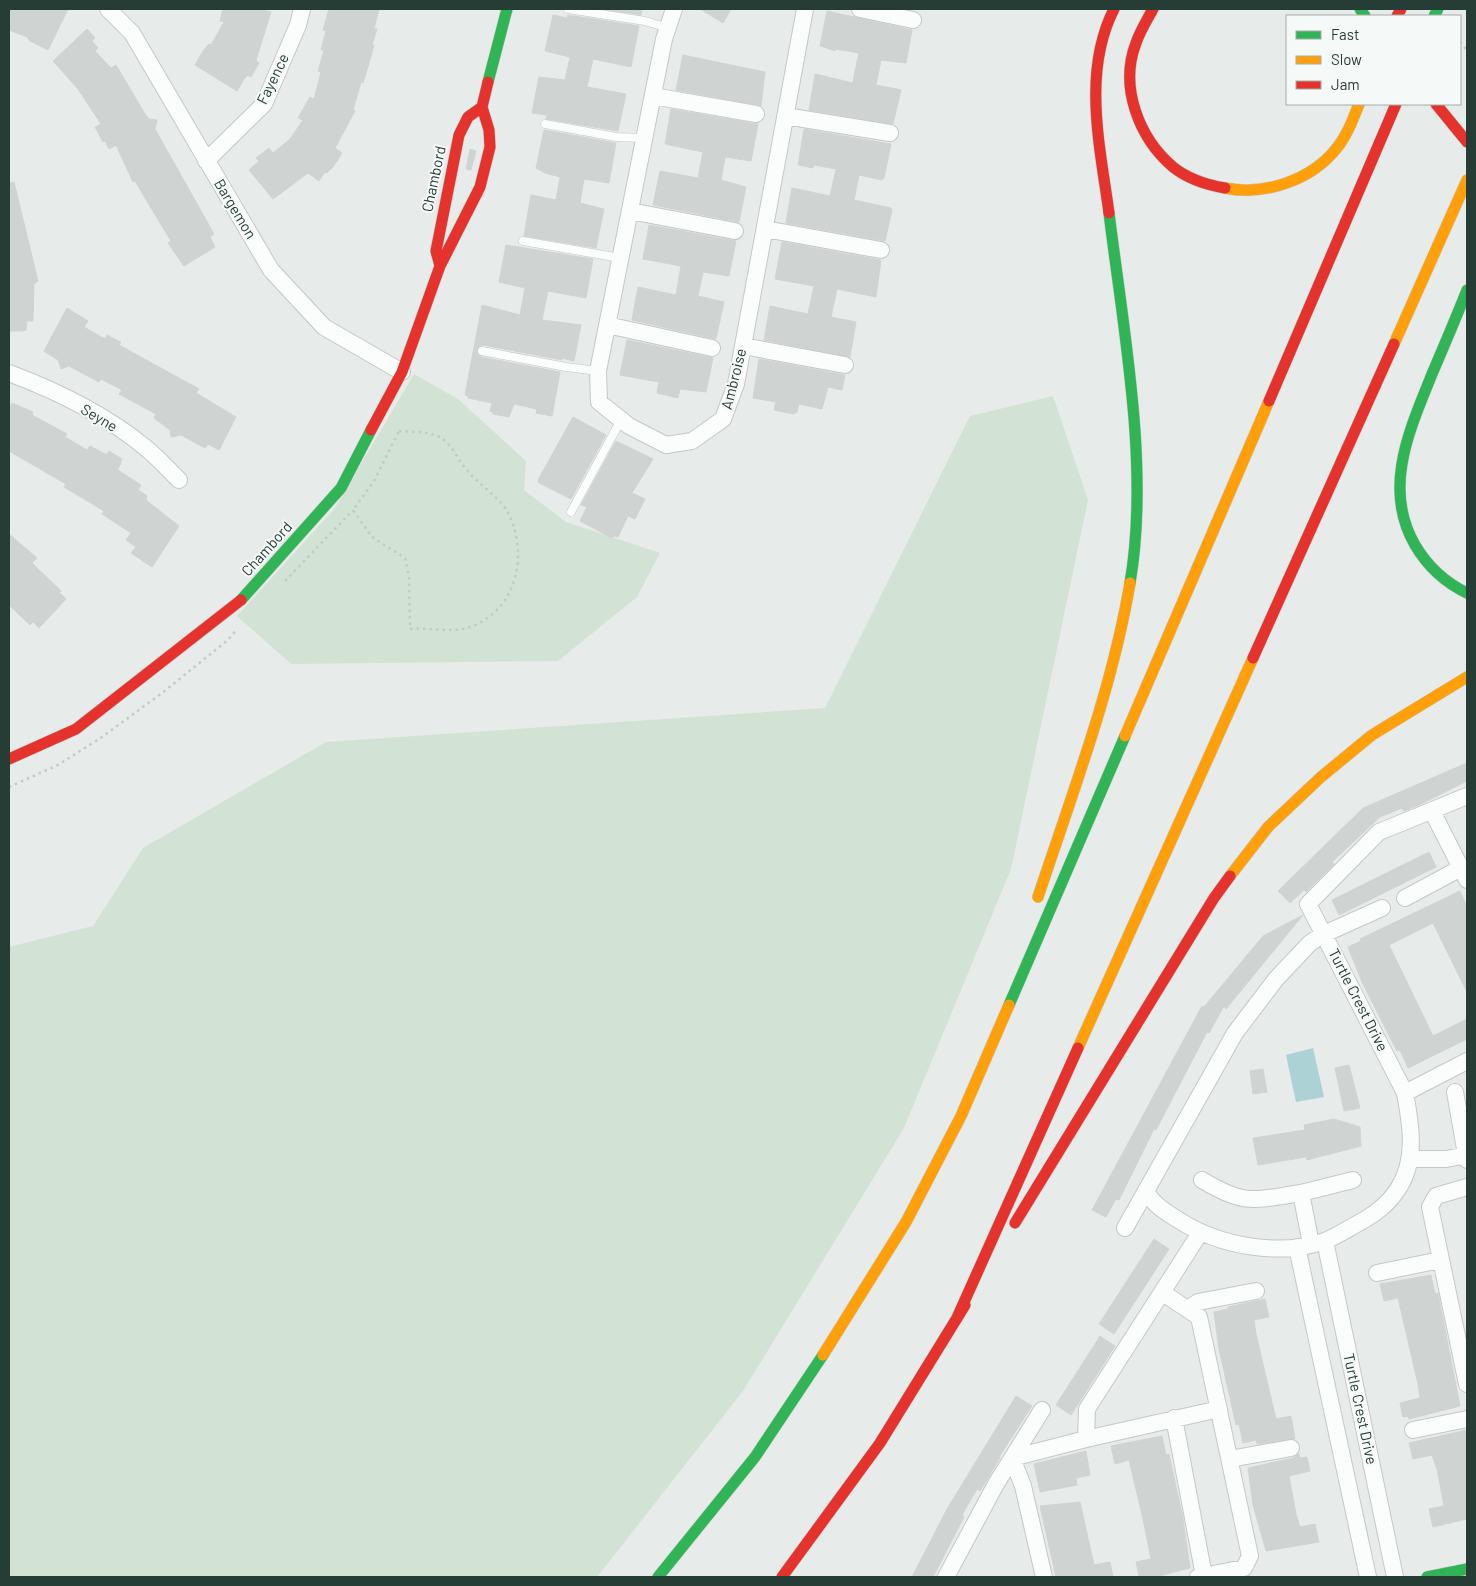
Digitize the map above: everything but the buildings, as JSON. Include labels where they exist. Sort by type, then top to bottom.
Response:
[{"type":"main road","points":[[482,108],[507,9]]},
{"type":"main road","points":[[1035,907],[1099,711],[1125,618],[1134,561],[1136,483],[1133,411],[1095,103],[1098,55],[1105,25],[1114,9]]},
{"type":"main road","points":[[1153,9],[1144,21],[1131,52],[1129,86],[1136,120],[1156,152],[1186,177],[1222,191],[1259,192],[1296,181],[1320,165],[1341,142],[1359,105]]},
{"type":"main road","points":[[658,1577],[755,1457],[841,1328],[906,1222],[980,1074],[1396,105]]},
{"type":"main road","points":[[1437,105],[1467,142]]},
{"type":"main road","name":"Chambord","points":[[9,759],[76,729],[238,603],[341,488],[402,372],[440,266],[448,254],[470,204],[478,191],[490,147],[489,130],[482,108],[468,117],[459,135],[447,184],[436,251],[440,266]]},
{"type":"main road","points":[[956,1320],[1467,180]]},
{"type":"main road","points":[[447,184],[478,191]]},
{"type":"main road","points":[[1467,290],[1408,433],[1399,474],[1399,497],[1403,521],[1416,547],[1434,571],[1448,583],[1467,593]]},
{"type":"main road","points":[[782,1577],[880,1443],[1214,898],[1268,828],[1322,777],[1372,736],[1467,677]]},
{"type":"main road","points":[[980,1074],[1026,935]]},
{"type":"main road","points":[[1428,1577],[1467,1569]]},
{"type":"street","name":"Bargemon","points":[[108,9],[132,33],[271,270],[324,327],[402,372]]},
{"type":"street","name":"Fayence","points":[[206,161],[264,104],[298,25],[302,9]]},
{"type":"street","name":"Ambroise","points":[[674,9],[652,96],[598,371],[599,402],[621,420],[666,444],[692,441],[724,419],[736,384],[805,9]]},
{"type":"street","points":[[860,9],[913,20]]},
{"type":"street","points":[[652,96],[756,114]]},
{"type":"street","points":[[785,116],[890,133]]},
{"type":"street","points":[[630,211],[735,231]]},
{"type":"street","points":[[765,229],[881,250]]},
{"type":"street","points":[[607,325],[712,348]]},
{"type":"street","points":[[743,346],[845,364]]},
{"type":"street","name":"Seyne","points":[[9,373],[51,389],[104,420],[145,448],[179,480]]},
{"type":"street","name":"Turtle Crest Drive","points":[[1311,1244],[1377,1213],[1398,1188],[1410,1159],[1412,1129],[1405,1093],[1308,904],[1380,832],[1467,796]]},
{"type":"street","points":[[1405,898],[1464,874],[1432,811]]},
{"type":"street","name":"Turtle Crest Drive","points":[[1125,1228],[1235,1033],[1276,979],[1310,943],[1324,934],[1382,908]]},
{"type":"street","points":[[1405,1093],[1467,1061]]},
{"type":"street","points":[[1410,1159],[1467,1157],[1454,1092]]},
{"type":"street","points":[[1202,1180],[1222,1192],[1239,1199],[1254,1200],[1301,1193],[1353,1180]]},
{"type":"street","points":[[1467,1187],[1436,1196],[1430,1207],[1440,1260],[1461,1322],[1467,1384]]},
{"type":"street","points":[[1146,1192],[1154,1205],[1200,1234],[1229,1243],[1311,1244],[1301,1193]]},
{"type":"street","points":[[1086,1438],[1087,1409],[1200,1234]]},
{"type":"street","name":"Turtle Crest Drive","points":[[1311,1244],[1346,1342],[1394,1577]]},
{"type":"street","name":"Turtle Crest Drive","points":[[1311,1244],[1319,1349],[1368,1577]]},
{"type":"street","points":[[1377,1273],[1440,1260]]},
{"type":"street","points":[[1188,1309],[1198,1302],[1256,1291]]},
{"type":"street","points":[[1163,1293],[1199,1317],[1250,1556],[1244,1568],[1201,1577],[1174,1418]]},
{"type":"street","points":[[1319,1349],[1346,1342]]},
{"type":"street","points":[[1012,1458],[1086,1438],[1219,1409]]},
{"type":"street","points":[[946,1577],[996,1484],[1042,1410]]},
{"type":"street","points":[[1414,1430],[1467,1420]]},
{"type":"street","points":[[1230,1460],[1291,1448]]},
{"type":"street","points":[[1012,1458],[1023,1486],[1044,1577]]},
{"type":"lane","points":[[568,9],[645,21],[668,28]]},
{"type":"lane","points":[[545,124],[616,137],[644,138]]},
{"type":"lane","points":[[523,240],[620,258]]},
{"type":"lane","points":[[482,350],[566,367],[598,371]]},
{"type":"lane","points":[[571,512],[621,420]]},
{"type":"path","points":[[399,431],[433,435],[443,440],[465,469],[505,509],[518,537],[516,575],[505,600],[488,616],[467,628],[445,631],[410,629],[409,576],[405,558],[372,537],[353,510],[374,481],[399,431]]},
{"type":"green space","points":[[414,374],[458,399],[526,461],[524,490],[566,522],[660,553],[637,597],[558,661],[291,664],[237,616],[335,508]]},
{"type":"green space","points":[[1053,396],[1088,500],[1011,869],[904,1128],[743,1391],[597,1577],[9,1577],[9,947],[93,926],[143,848],[326,742],[825,708],[970,416]]},
{"type":"water","points":[[1313,1048],[1324,1097],[1296,1102],[1286,1055]]},
{"type":"traffic: fast","points":[[488,82],[507,9]]},
{"type":"traffic: fast","points":[[1360,9],[1364,15]]},
{"type":"traffic: fast","points":[[1435,15],[1438,9]]},
{"type":"traffic: fast","points":[[1109,213],[1127,350],[1136,445],[1135,539],[1130,583]]},
{"type":"traffic: fast","points":[[1467,290],[1415,416],[1408,437],[1400,480],[1405,524],[1415,545],[1437,573],[1467,593]]},
{"type":"traffic: fast","points":[[241,600],[341,488],[371,430]]},
{"type":"traffic: fast","points":[[1009,1005],[1125,736]]},
{"type":"traffic: fast","points":[[658,1577],[755,1457],[823,1355]]},
{"type":"traffic: fast","points":[[1427,1577],[1467,1569]]},
{"type":"traffic: slow","points":[[1225,188],[1256,190],[1271,187],[1286,183],[1314,169],[1326,160],[1340,144],[1359,105]]},
{"type":"traffic: slow","points":[[1394,344],[1467,180]]},
{"type":"traffic: slow","points":[[1125,736],[1269,401]]},
{"type":"traffic: slow","points":[[1038,897],[1102,702],[1113,663],[1130,583]]},
{"type":"traffic: slow","points":[[1078,1048],[1253,658]]},
{"type":"traffic: slow","points":[[1230,876],[1268,827],[1321,777],[1372,735],[1467,677]]},
{"type":"traffic: slow","points":[[823,1355],[906,1222],[961,1116],[1009,1005]]},
{"type":"traffic: jam","points":[[1109,213],[1098,136],[1096,84],[1098,58],[1104,33],[1114,9]]},
{"type":"traffic: jam","points":[[1153,9],[1136,43],[1131,60],[1131,94],[1135,111],[1150,142],[1173,167],[1198,181],[1225,188]]},
{"type":"traffic: jam","points":[[1398,15],[1401,9]]},
{"type":"traffic: jam","points":[[371,430],[402,372],[440,266],[480,187],[490,147],[489,130],[482,107],[488,82]]},
{"type":"traffic: jam","points":[[1269,401],[1396,105]]},
{"type":"traffic: jam","points":[[1437,105],[1467,142]]},
{"type":"traffic: jam","points":[[440,266],[436,251],[459,135],[468,117],[482,107]]},
{"type":"traffic: jam","points":[[1253,658],[1394,344]]},
{"type":"traffic: jam","points":[[9,759],[76,729],[241,600]]},
{"type":"traffic: jam","points":[[1015,1223],[1214,898],[1230,876]]},
{"type":"traffic: jam","points":[[956,1320],[1078,1048]]},
{"type":"traffic: jam","points":[[782,1577],[880,1443],[965,1305]]}]
